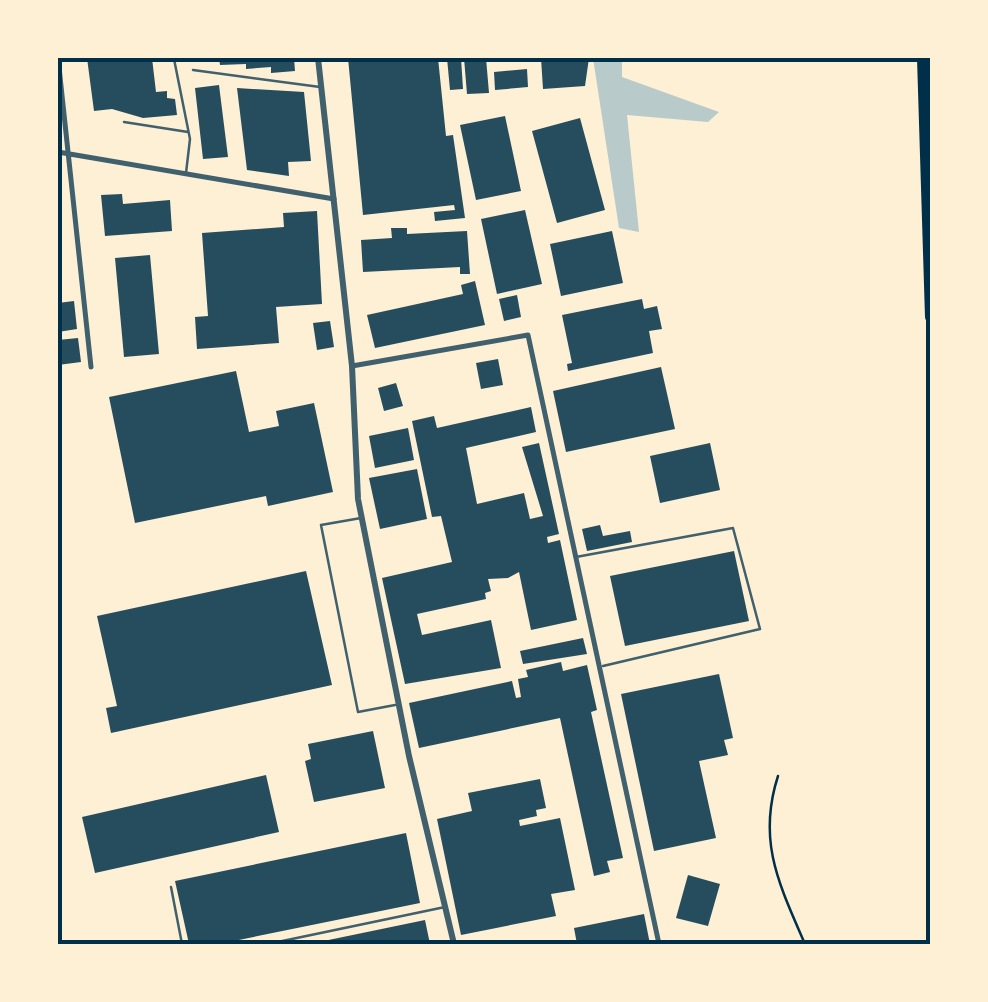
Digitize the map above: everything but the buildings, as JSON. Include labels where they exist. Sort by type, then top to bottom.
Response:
[{"type":"highway","points":[[922,58],[930,317]]},
{"type":"street","points":[[58,58],[92,367]]},
{"type":"street","points":[[318,58],[352,366],[362,518],[399,704],[454,944]]},
{"type":"street","points":[[58,152],[334,199]]},
{"type":"street","points":[[352,366],[528,335],[659,944]]},
{"type":"lane","points":[[174,59],[189,132],[186,175]]},
{"type":"lane","points":[[193,70],[322,87]]},
{"type":"lane","points":[[124,122],[189,132]]},
{"type":"lane","points":[[362,518],[321,525],[358,712],[399,704]]},
{"type":"lane","points":[[575,558],[733,528],[760,629],[598,670]]},
{"type":"lane","points":[[171,887],[182,944]]},
{"type":"lane","points":[[268,944],[446,907]]},
{"type":"path","points":[[778,776],[768,808],[768,842],[778,880],[804,944]]},
{"type":"shaded area","points":[[593,58],[622,58],[622,77],[719,112],[708,122],[627,115],[639,232],[619,228]]}]
